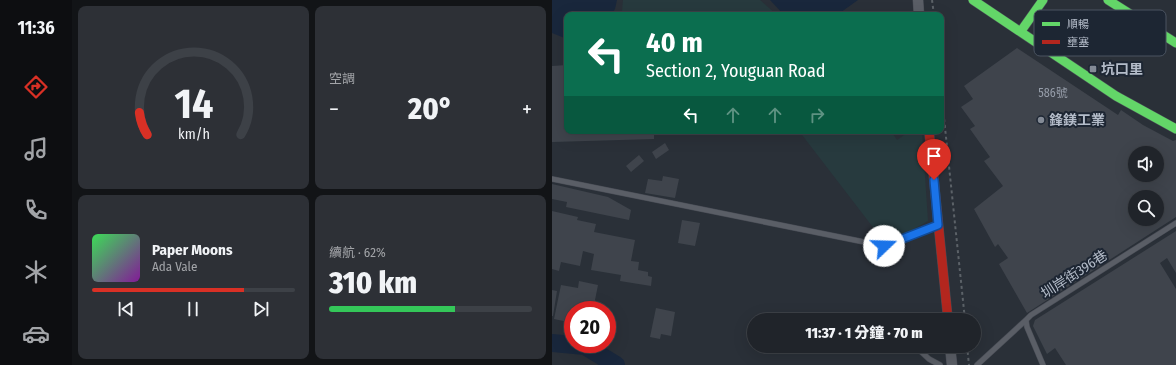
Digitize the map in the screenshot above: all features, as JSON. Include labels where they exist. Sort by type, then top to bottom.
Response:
[{"type":"street","points":[[918,0],[919,12]]},
{"type":"street","points":[[973,0],[1034,40]]},
{"type":"street","points":[[1036,10],[1043,0]]},
{"type":"street","points":[[1108,0],[1123,10]]},
{"type":"street","points":[[1021,31],[1034,13]]},
{"type":"street","points":[[1166,38],[1176,44]]},
{"type":"street","points":[[1058,56],[1116,96],[1176,129]]},
{"type":"street","points":[[929,134],[947,313]]},
{"type":"street","points":[[951,353],[952,365]]},
{"type":"lane","points":[[552,179],[884,246],[938,225]]},
{"type":"lane","name":"圳岸街396巷","points":[[977,365],[1031,315],[1176,223]]},
{"type":"lane","points":[[1026,320],[1043,365]]},
{"type":"lane","points":[[923,353],[929,359],[940,365]]},
{"type":"path","points":[[932,0],[934,12]]},
{"type":"path","points":[[944,118],[964,313]]},
{"type":"path","points":[[968,353],[969,365]]},
{"type":"green space","points":[[623,0],[760,0],[774,12],[624,12],[622,11]]},
{"type":"green space","points":[[801,134],[893,134],[897,140],[906,134],[922,134],[928,221],[893,241],[882,239]]},
{"type":"water","points":[[552,0],[617,0],[613,12],[564,12],[564,38],[552,33]]},
{"type":"water","points":[[770,0],[858,0],[841,12],[781,12]]},
{"type":"building","points":[[1017,48],[1118,115],[1121,110],[1143,125],[1173,141],[1176,140],[1176,217],[1164,225],[1164,190],[1128,190],[1128,226],[1162,226],[1027,313],[999,264],[1008,258],[998,244],[995,247],[974,209],[1003,186],[984,161],[990,157],[970,129],[975,126],[961,107],[973,99],[964,86]]},
{"type":"building","points":[[564,65],[564,134],[654,134],[654,139],[552,142],[552,66]]},
{"type":"building","points":[[665,143],[669,150],[656,159],[652,152]]},
{"type":"building","points":[[639,155],[644,161],[631,172],[626,166]]},
{"type":"building","points":[[663,176],[679,179],[675,198],[645,193],[648,179],[662,181]]},
{"type":"building","points":[[552,184],[608,197],[631,210],[629,220],[566,207],[567,202],[552,199]]},
{"type":"building","points":[[552,211],[578,217],[577,220],[596,224],[594,232],[635,240],[631,261],[639,262],[638,270],[648,272],[648,276],[652,277],[651,286],[620,281],[621,275],[591,270],[594,254],[583,251],[580,266],[561,262],[559,271],[552,269]]},
{"type":"building","points":[[682,220],[700,223],[695,246],[678,243]]},
{"type":"building","points":[[1176,231],[1176,273],[1167,258],[1160,263],[1176,289],[1176,365],[1066,365],[1055,348],[1047,354],[1033,326],[1035,320]]},
{"type":"building","points":[[579,281],[598,285],[595,301],[564,301],[564,321],[554,319],[561,285],[578,288]]},
{"type":"building","points":[[552,290],[557,291],[553,316],[552,316]]},
{"type":"building","points":[[656,308],[675,312],[671,336],[661,334],[660,339],[650,337]]},
{"type":"waterway","points":[[552,343],[585,346],[616,365]]},
{"type":"traffic: fast","points":[[973,0],[1034,41]]},
{"type":"traffic: fast","points":[[1036,10],[1043,0]]},
{"type":"traffic: fast","points":[[1108,0],[1124,10]]},
{"type":"traffic: fast","points":[[1021,31],[1034,13]]},
{"type":"traffic: fast","points":[[1166,37],[1176,43]]},
{"type":"traffic: fast","points":[[1056,56],[1116,96],[1176,129]]},
{"type":"traffic: jam","points":[[929,134],[947,313]]},
{"type":"place","name":"坑口里","points":[[1093,69]]},
{"type":"place","name":"鋒鎂工業","points":[[1041,120]]},
{"type":"route","points":[[884,246],[938,225],[934,180]]}]
